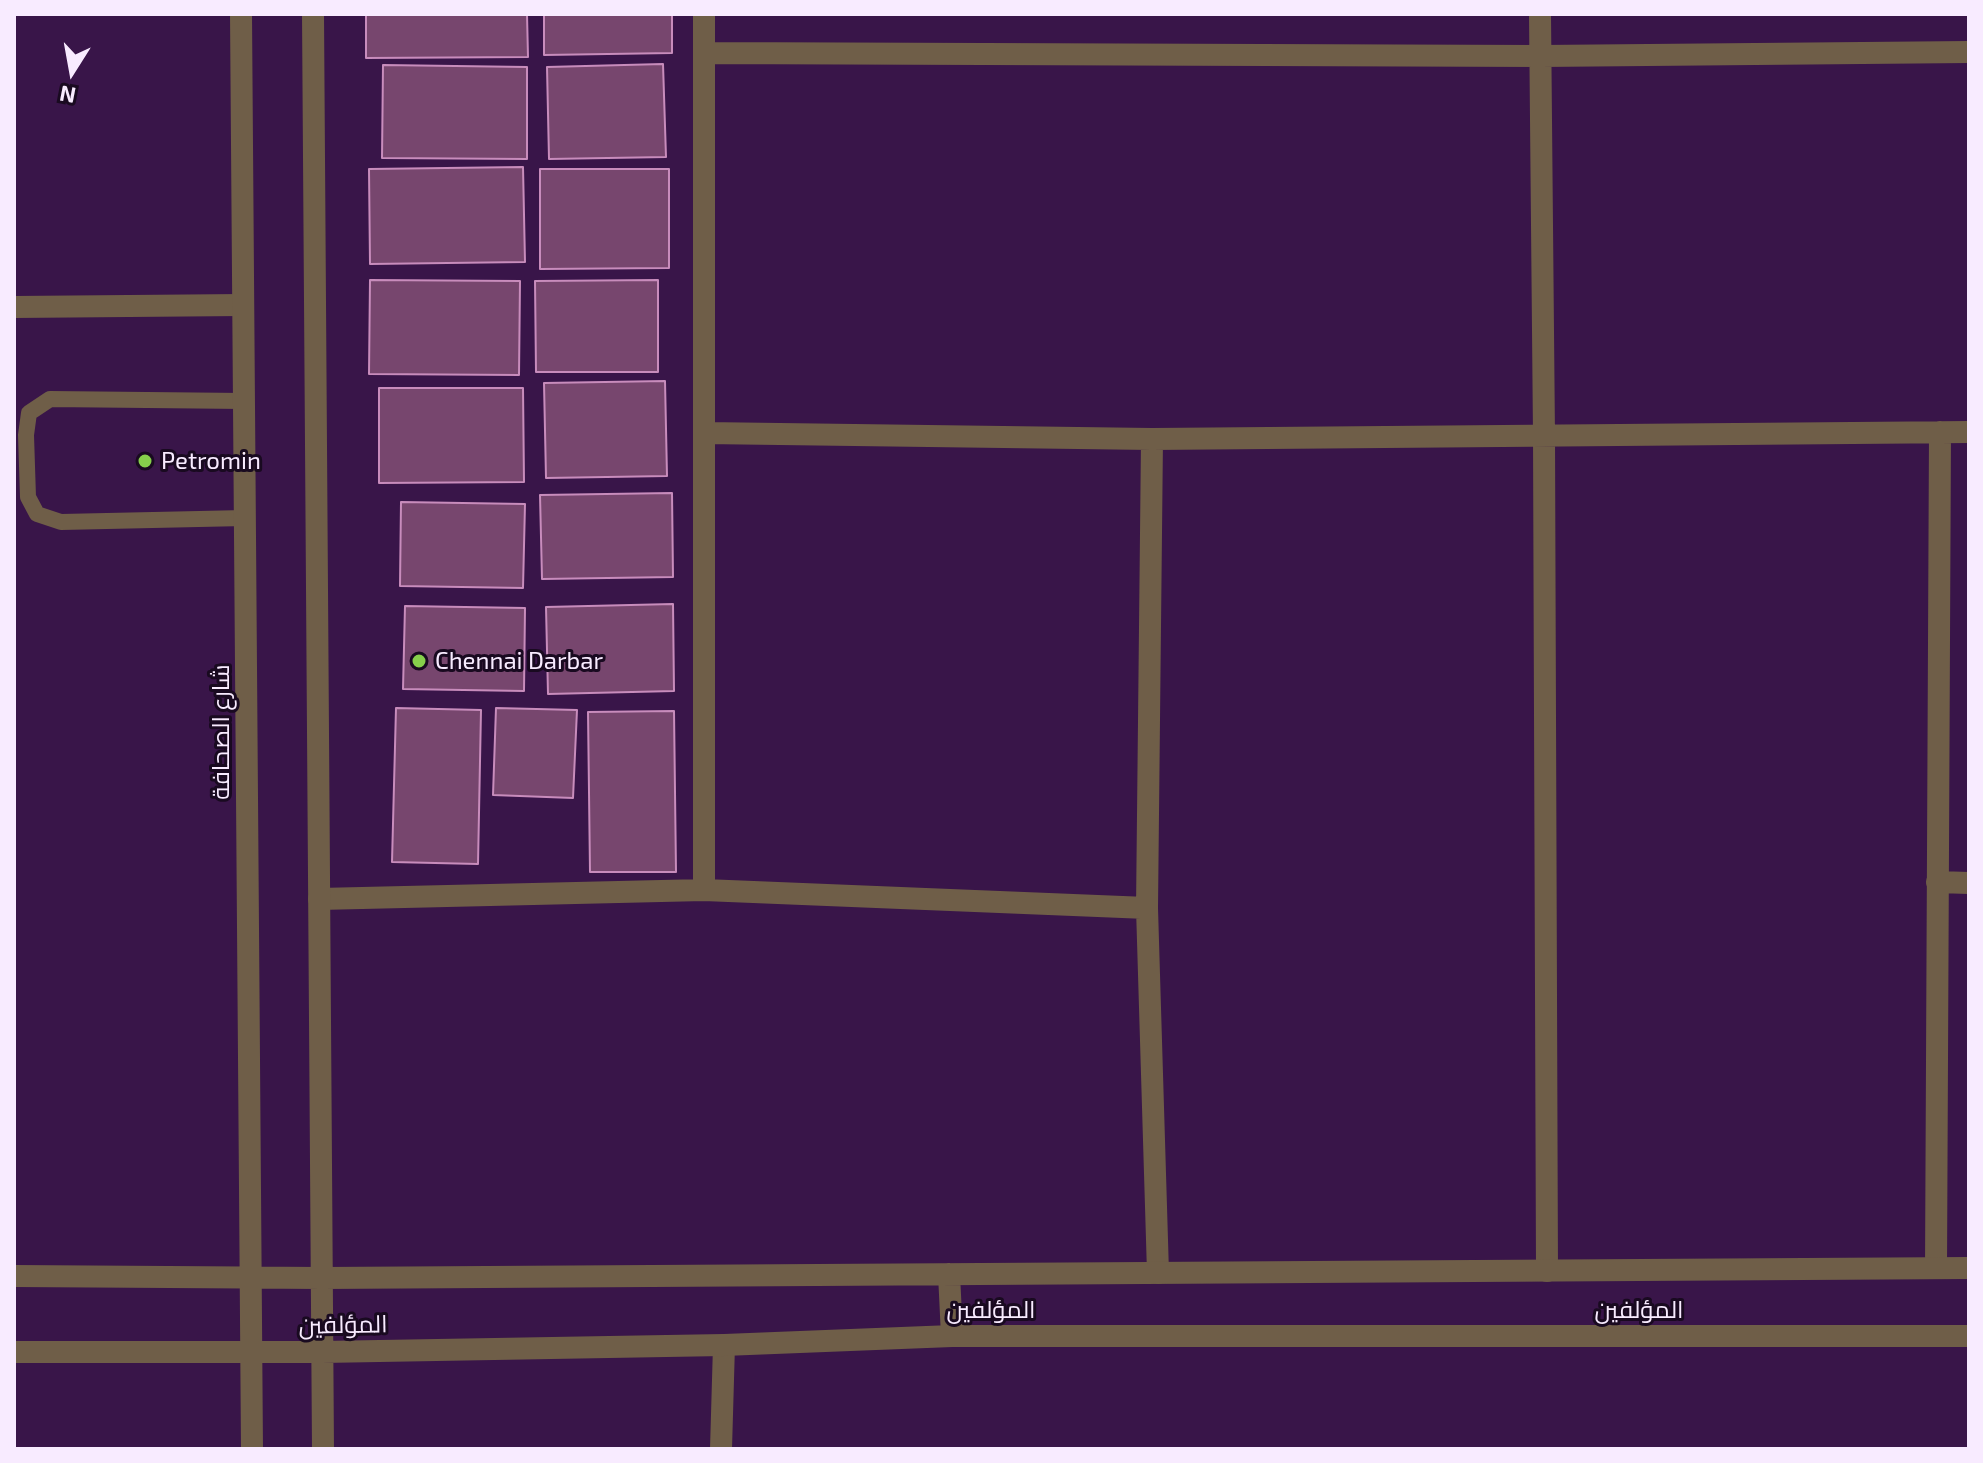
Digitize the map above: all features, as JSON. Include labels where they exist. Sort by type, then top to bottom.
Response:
[{"type":"street","name":"شارع الصحافة","points":[[241,14],[252,1449]]},
{"type":"street","points":[[313,14],[323,1449]]},
{"type":"street","points":[[704,14],[704,890]]},
{"type":"street","points":[[1540,14],[1547,1271]]},
{"type":"street","points":[[705,53],[1541,56],[1969,52]]},
{"type":"street","points":[[14,307],[243,305]]},
{"type":"street","points":[[1936,1267],[1940,432]]},
{"type":"street","points":[[705,433],[1152,439],[1969,432]]},
{"type":"street","points":[[1152,439],[1147,908],[1158,1273]]},
{"type":"street","points":[[1937,882],[1969,883]]},
{"type":"street","points":[[319,899],[704,890],[1147,908]]},
{"type":"street","name":"المؤلفين","points":[[14,1276],[322,1278],[1969,1268]]},
{"type":"street","points":[[949,1274],[952,1336]]},
{"type":"street","name":"المؤلفين","points":[[14,1352],[322,1352],[724,1345],[952,1336],[1969,1336]]},
{"type":"street","points":[[721,1449],[724,1345]]},
{"type":"lane","points":[[244,401],[50,399],[29,413],[26,435],[28,497],[37,514],[61,522],[245,518]]},
{"type":"building","points":[[366,14],[527,14],[528,57],[366,58]]},
{"type":"building","points":[[544,14],[672,14],[672,53],[544,55]]},
{"type":"building","points":[[663,64],[666,157],[549,159],[547,67]]},
{"type":"building","points":[[383,65],[527,67],[527,159],[382,158]]},
{"type":"building","points":[[523,167],[525,262],[370,264],[369,169]]},
{"type":"building","points":[[540,169],[669,169],[669,268],[540,269]]},
{"type":"building","points":[[370,280],[520,281],[519,375],[369,374]]},
{"type":"building","points":[[658,280],[658,372],[536,372],[535,281]]},
{"type":"building","points":[[665,381],[667,476],[546,478],[544,383]]},
{"type":"building","points":[[379,388],[523,388],[524,482],[379,483]]},
{"type":"building","points":[[672,493],[673,577],[542,579],[540,495]]},
{"type":"building","points":[[401,502],[525,504],[523,588],[400,586]]},
{"type":"building","points":[[673,604],[674,691],[548,694],[546,607]]},
{"type":"building","points":[[405,606],[525,608],[524,691],[403,689]]},
{"type":"building","points":[[396,708],[481,710],[478,864],[392,862]]},
{"type":"building","points":[[496,708],[577,710],[573,798],[493,795]]},
{"type":"building","points":[[674,711],[676,872],[590,872],[588,712]]},
{"type":"place","name":"Petromin","points":[[145,461]]},
{"type":"place","name":"Chennai Darbar","points":[[419,661]]}]
